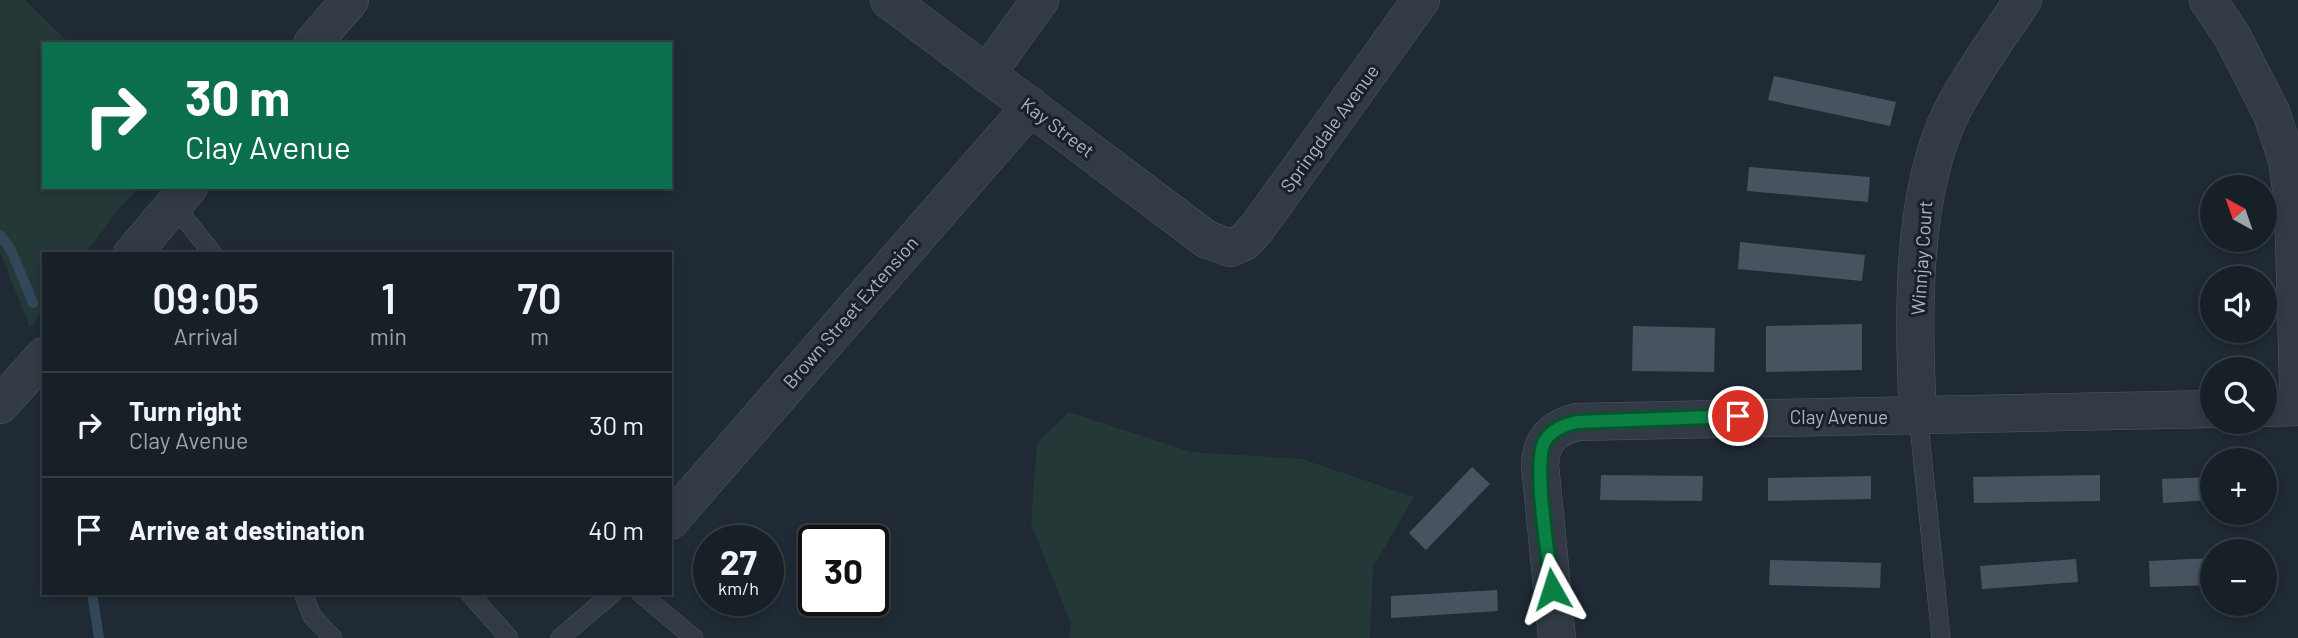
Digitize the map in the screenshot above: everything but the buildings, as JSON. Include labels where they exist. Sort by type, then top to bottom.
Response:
[{"type":"street","points":[[314,42],[349,0]]},
{"type":"street","name":"Kay Street","points":[[889,0],[988,72],[1206,239],[1230,248]]},
{"type":"street","points":[[988,72],[1040,0]]},
{"type":"street","name":"Springdale Avenue","points":[[1230,248],[1244,242],[1256,228],[1421,0]]},
{"type":"street","name":"Winnjay Court","points":[[1918,415],[1915,357],[1921,222],[1928,181],[1952,110],[2023,0]]},
{"type":"street","points":[[2208,0],[2232,36],[2271,112],[2287,160],[2293,203],[2298,384]]},
{"type":"street","name":"Brown Street Extension","points":[[672,519],[1031,106]]},
{"type":"street","points":[[134,252],[181,196]]},
{"type":"street","points":[[0,405],[42,358]]},
{"type":"street","points":[[2277,408],[2298,407]]},
{"type":"street","name":"Clay Avenue","points":[[1557,638],[1540,466],[1546,439],[1560,426],[1577,422],[1738,416],[2200,409]]},
{"type":"lane","points":[[181,196],[212,252]]},
{"type":"lane","points":[[1918,415],[1941,638]]},
{"type":"lane","points":[[304,595],[313,616],[333,638]]},
{"type":"lane","points":[[471,595],[509,638]]},
{"type":"lane","points":[[560,638],[611,595]]},
{"type":"lane","points":[[642,595],[694,638]]},
{"type":"green space","points":[[0,0],[25,0],[68,42],[42,42],[42,189],[138,189],[122,205],[87,252],[42,252],[42,312],[30,328],[0,252]]},
{"type":"green space","points":[[1069,412],[1191,452],[1302,459],[1414,497],[1373,567],[1370,638],[1069,638],[1071,624],[1031,524],[1037,443]]},
{"type":"waterway","points":[[0,235],[11,250],[33,303]]},
{"type":"waterway","points":[[92,595],[99,638]]},
{"type":"route","points":[[1552,589],[1540,466],[1540,452],[1546,439],[1560,426],[1577,422],[1738,416]]}]
